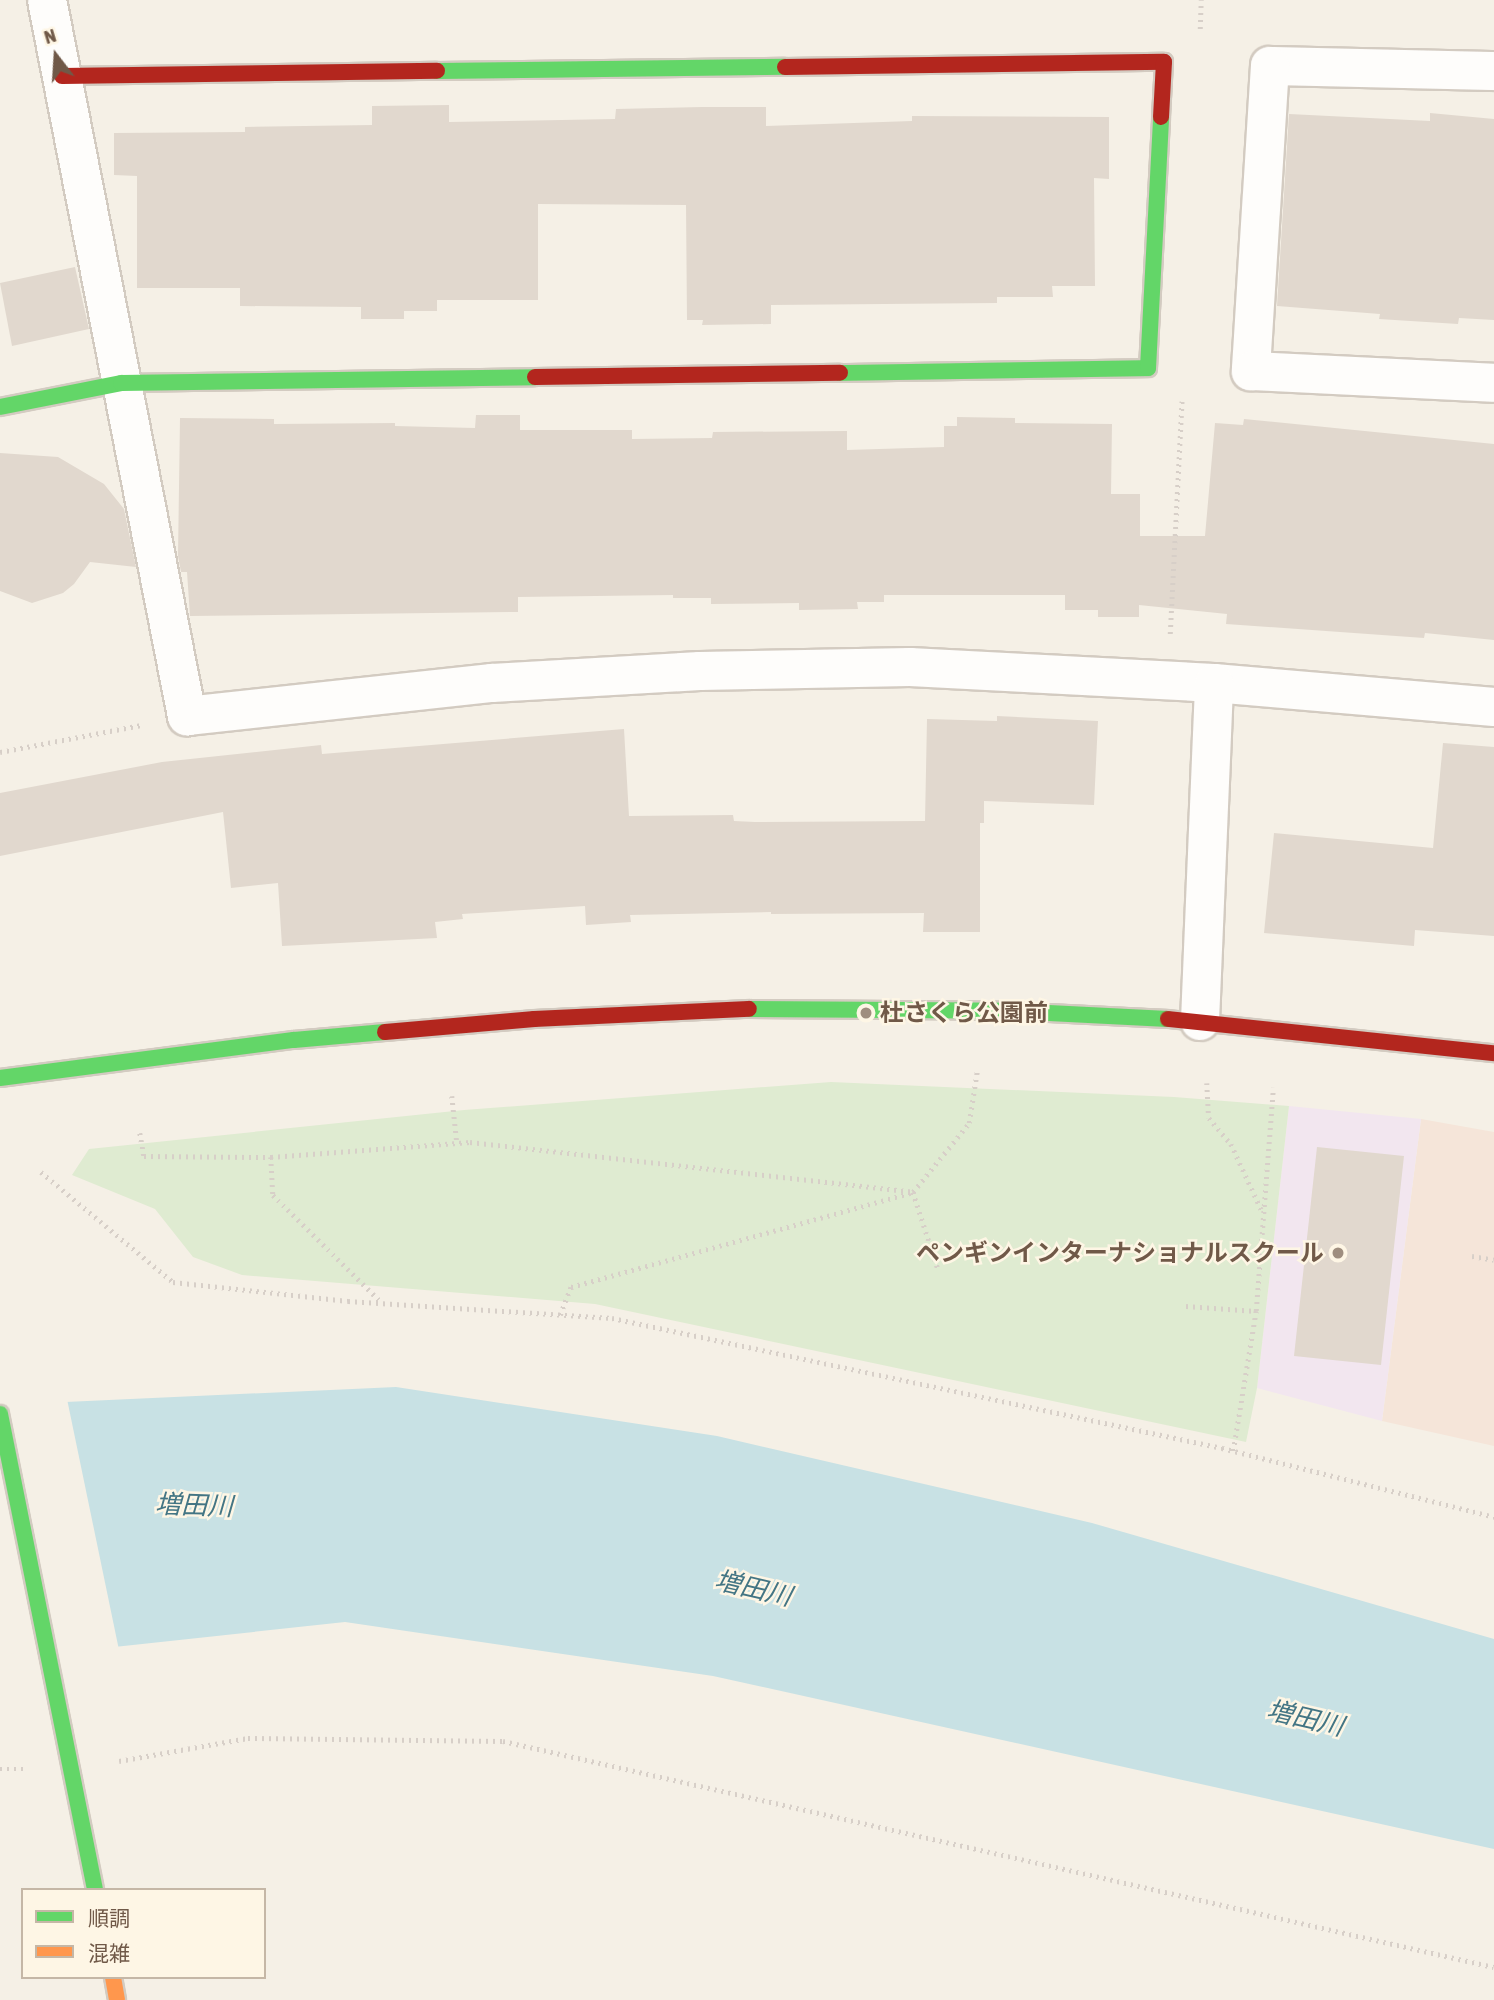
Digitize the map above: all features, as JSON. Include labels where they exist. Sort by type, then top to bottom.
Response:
[{"type":"street","points":[[47,0],[187,716],[492,684],[700,671],[910,667],[1214,683],[1494,707]]},
{"type":"street","points":[[0,407],[121,383],[1148,368],[1164,62],[62,76]]},
{"type":"street","points":[[1494,71],[1270,66],[1251,371],[1494,383]]},
{"type":"street","points":[[1200,1021],[1214,683]]},
{"type":"street","points":[[0,1078],[294,1040],[534,1019],[749,1009],[1009,1011],[1200,1021],[1494,1052]]},
{"type":"street","points":[[0,1413],[95,1888]]},
{"type":"street","points":[[113,1979],[117,2000]]},
{"type":"path","points":[[0,752],[187,716]]},
{"type":"path","points":[[560,1315],[571,1287],[913,1192],[969,1123],[977,1072]]},
{"type":"path","points":[[1207,1083],[1209,1118],[1231,1144],[1263,1214]]},
{"type":"path","points":[[1233,1451],[1255,1311],[1273,1088]]},
{"type":"path","points":[[452,1096],[457,1143]]},
{"type":"path","points":[[140,1132],[144,1156],[271,1157],[484,1143],[913,1192]]},
{"type":"path","points":[[271,1157],[273,1195],[381,1302]]},
{"type":"path","points":[[41,1172],[173,1282],[348,1301],[612,1318],[1233,1451],[1494,1517]]},
{"type":"path","points":[[913,1192],[938,1269]]},
{"type":"path","points":[[1472,1256],[1494,1260]]},
{"type":"path","points":[[1186,1306],[1255,1311]]},
{"type":"path","points":[[71,1769],[248,1738],[503,1741],[1494,1967]]},
{"type":"shaded area","name":"ペンギンインターナショナルスクール","points":[[1289,1106],[1421,1119],[1382,1421],[1257,1388]]},
{"type":"shaded area","points":[[1421,1119],[1494,1132],[1494,1446],[1382,1421]]},
{"type":"green space","points":[[831,1082],[1174,1097],[1289,1106],[1257,1388],[1246,1442],[595,1304],[242,1275],[193,1257],[155,1209],[72,1175],[89,1149],[464,1110]]},
{"type":"water","name":"増田川","points":[[396,1387],[717,1436],[1092,1523],[1494,1639],[1494,1849],[713,1676],[345,1622],[105,1648],[0,1405]]},
{"type":"pier","points":[[67,1399],[119,1650],[0,1654],[0,1401]]},
{"type":"building","points":[[449,105],[449,122],[615,119],[616,109],[702,107],[766,107],[766,126],[912,121],[912,116],[1109,117],[1109,179],[1094,178],[1095,286],[1052,286],[1053,297],[997,297],[997,303],[771,305],[771,324],[702,325],[703,320],[687,320],[686,205],[538,204],[538,300],[437,300],[437,311],[404,311],[404,319],[361,319],[361,307],[240,306],[240,288],[137,288],[137,176],[114,175],[114,133],[245,132],[245,127],[372,125],[372,106]]},
{"type":"building","points":[[1430,113],[1494,119],[1494,320],[1459,318],[1458,324],[1379,319],[1380,314],[1277,306],[1289,114],[1430,121]]},
{"type":"building","points":[[75,267],[89,329],[12,346],[0,283]]},
{"type":"building","points":[[476,415],[520,415],[520,430],[632,430],[632,439],[712,438],[713,432],[847,431],[847,450],[944,447],[944,426],[957,426],[957,417],[1015,418],[1015,423],[1112,424],[1111,494],[1140,494],[1140,536],[1205,536],[1215,423],[1243,425],[1244,419],[1494,444],[1494,640],[1425,633],[1424,638],[1226,624],[1227,614],[1139,605],[1139,617],[1098,617],[1098,610],[1065,610],[1065,595],[884,595],[884,602],[857,602],[858,609],[799,610],[799,603],[711,604],[711,598],[673,598],[673,595],[518,597],[518,612],[190,616],[187,572],[181,572],[178,556],[180,418],[274,419],[274,424],[395,423],[395,426],[475,428]]},
{"type":"building","points":[[0,453],[58,457],[104,484],[124,509],[136,567],[90,562],[74,584],[63,593],[32,603],[0,591]]},
{"type":"building","points":[[997,716],[1098,721],[1094,805],[984,801],[984,823],[980,823],[980,932],[923,932],[924,913],[630,915],[631,922],[586,925],[585,906],[462,914],[463,919],[435,922],[437,938],[282,946],[278,883],[231,888],[223,812],[0,856],[0,793],[162,762],[321,745],[322,754],[624,729],[629,816],[733,815],[734,821],[755,822],[925,821],[927,719],[997,721]]},
{"type":"building","points":[[1443,743],[1494,747],[1494,936],[1415,930],[1414,946],[1264,933],[1274,833],[1433,848]]},
{"type":"building","points":[[1317,1147],[1404,1156],[1381,1365],[1294,1356]]},
{"type":"traffic: fast","points":[[437,71],[785,67]]},
{"type":"traffic: fast","points":[[840,373],[1148,368],[1161,117]]},
{"type":"traffic: fast","points":[[0,407],[121,383],[535,377]]},
{"type":"traffic: fast","points":[[749,1009],[1009,1011],[1168,1019]]},
{"type":"traffic: fast","points":[[0,1078],[294,1040],[385,1032]]},
{"type":"traffic: fast","points":[[0,1414],[95,1888]]},
{"type":"traffic: slow","points":[[113,1979],[117,2000]]},
{"type":"traffic: jam","points":[[785,67],[1164,62],[1161,117]]},
{"type":"traffic: jam","points":[[62,76],[437,71]]},
{"type":"traffic: jam","points":[[535,377],[840,373]]},
{"type":"traffic: jam","points":[[385,1032],[534,1019],[749,1009]]},
{"type":"traffic: jam","points":[[1168,1019],[1494,1053]]},
{"type":"place","name":"杜さくら公園前","points":[[866,1013]]},
{"type":"place","name":"ペンギンインターナショナルスクール","points":[[1338,1253]]}]
